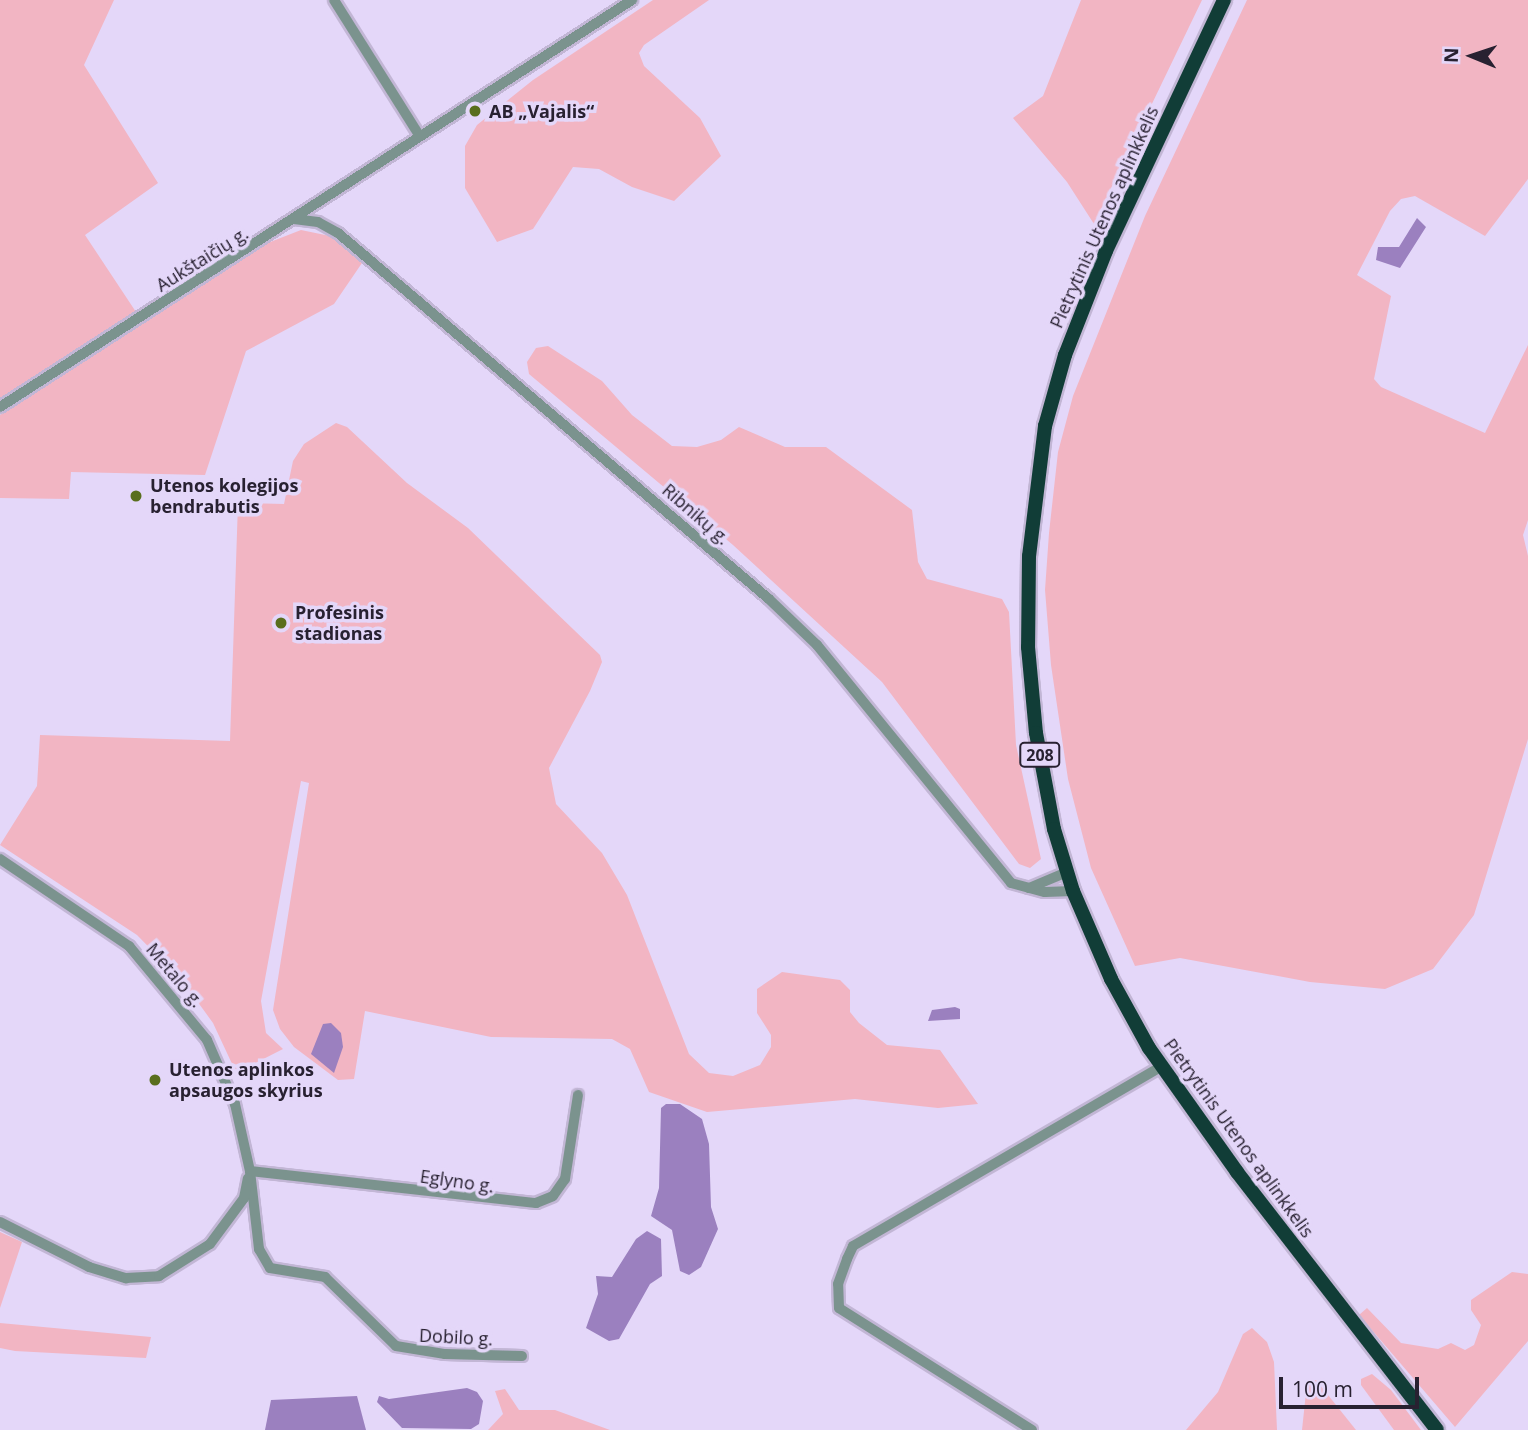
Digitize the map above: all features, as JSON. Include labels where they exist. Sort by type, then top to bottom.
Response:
[{"type":"highway","name":"Pietrytinis Utenos aplinkkelis","points":[[1224,0],[1101,262],[1065,355],[1043,437],[1032,512],[1028,647],[1042,766],[1073,891],[1111,979],[1161,1067],[1237,1172],[1437,1430]]},
{"type":"street","points":[[334,0],[419,135]]},
{"type":"street","name":"Aukštaičių g.","points":[[0,407],[632,0]]},
{"type":"street","name":"Ribnikų g.","points":[[294,219],[318,222],[338,233],[769,599],[853,688],[1003,875],[1028,888]]},
{"type":"street","name":"Metalo g.","points":[[0,859],[129,946],[184,1006],[207,1040],[230,1088],[250,1171]]},
{"type":"street","points":[[1028,888],[1067,873]]},
{"type":"street","points":[[1028,888],[1073,891]]},
{"type":"street","points":[[1032,1430],[839,1308],[838,1284],[853,1247],[1161,1067]]},
{"type":"street","name":"Eglyno g.","points":[[250,1171],[537,1203],[553,1196],[565,1179],[578,1095]]},
{"type":"street","points":[[0,1222],[89,1267],[126,1278],[159,1276],[189,1261],[217,1236],[244,1198],[250,1171]]},
{"type":"street","name":"Dobilo g.","points":[[250,1171],[259,1249],[270,1268],[325,1277],[396,1346],[445,1354],[522,1356]]},
{"type":"shaded area","points":[[0,0],[114,0],[84,65],[158,183],[85,235],[136,312],[0,399]]},
{"type":"shaded area","points":[[653,0],[709,0],[644,45],[639,53],[644,66],[700,118],[721,156],[674,201],[632,187],[599,169],[573,167],[533,229],[497,242],[465,188],[465,146],[477,125],[533,80]]},
{"type":"shaded area","points":[[1081,0],[1202,0],[1094,224],[1067,182],[1013,118],[1043,96]]},
{"type":"shaded area","points":[[1247,0],[1528,0],[1528,179],[1485,236],[1415,196],[1401,199],[1390,211],[1357,275],[1391,296],[1374,379],[1381,387],[1485,433],[1528,345],[1528,520],[1523,535],[1528,556],[1528,739],[1474,915],[1433,969],[1385,989],[1310,982],[1180,958],[1135,966],[1091,868],[1068,779],[1051,665],[1045,590],[1049,533],[1058,452],[1073,396],[1145,216]]},
{"type":"shaded area","points":[[1417,218],[1426,227],[1400,268],[1376,260],[1378,247],[1399,247]]},
{"type":"shaded area","points":[[301,230],[330,236],[362,263],[334,304],[246,351],[205,475],[71,472],[69,499],[0,498],[0,415],[260,246]]},
{"type":"shaded area","points":[[548,346],[602,381],[632,415],[672,446],[697,447],[721,440],[739,427],[785,447],[826,447],[912,510],[918,562],[927,579],[1002,599],[1009,612],[1016,745],[1041,859],[1030,868],[1019,864],[882,682],[733,545],[529,374],[527,362],[536,348]]},
{"type":"shaded area","points":[[336,423],[347,427],[407,483],[468,528],[600,655],[602,662],[590,691],[549,768],[556,804],[602,853],[627,895],[689,1054],[709,1073],[733,1076],[760,1065],[771,1047],[771,1035],[757,1013],[757,989],[782,972],[840,980],[850,990],[850,1012],[859,1023],[887,1045],[940,1050],[978,1104],[938,1108],[855,1099],[707,1112],[649,1092],[630,1049],[612,1039],[491,1037],[365,1011],[354,1079],[338,1080],[294,1047],[280,1029],[273,1010],[309,783],[301,781],[261,1001],[266,1033],[283,1049],[240,1071],[234,1068],[213,1023],[184,983],[137,935],[0,845],[37,786],[40,735],[230,741],[238,503],[284,504],[293,461],[304,444]]},
{"type":"shaded area","points":[[955,1007],[960,1009],[960,1019],[928,1021],[932,1010]]},
{"type":"shaded area","points":[[331,1023],[341,1033],[343,1047],[334,1073],[311,1054],[323,1024]]},
{"type":"shaded area","points":[[666,1104],[680,1104],[702,1119],[709,1144],[711,1207],[718,1229],[701,1267],[689,1275],[680,1271],[672,1230],[651,1216],[659,1188],[661,1108]]},
{"type":"shaded area","points":[[647,1231],[661,1239],[662,1276],[650,1284],[619,1339],[609,1341],[586,1328],[598,1294],[596,1276],[612,1277],[636,1239]]},
{"type":"shaded area","points":[[0,1232],[22,1242],[0,1308]]},
{"type":"shaded area","points":[[1512,1272],[1528,1274],[1528,1341],[1455,1427],[1359,1315],[1367,1308],[1401,1343],[1438,1349],[1451,1343],[1465,1350],[1474,1345],[1481,1325],[1471,1310],[1471,1300]]},
{"type":"shaded area","points":[[0,1323],[151,1337],[146,1358],[15,1351],[0,1348]]},
{"type":"shaded area","points":[[1252,1328],[1267,1342],[1274,1362],[1277,1430],[1186,1430],[1218,1392],[1243,1334]]},
{"type":"shaded area","points":[[1372,1374],[1391,1390],[1421,1430],[1394,1430],[1361,1385],[1361,1379]]},
{"type":"shaded area","points":[[1316,1380],[1356,1430],[1302,1430],[1307,1383]]},
{"type":"shaded area","points":[[467,1388],[477,1392],[483,1401],[479,1424],[471,1429],[402,1428],[377,1402],[379,1396],[389,1399]]},
{"type":"shaded area","points":[[505,1389],[519,1410],[555,1410],[610,1430],[488,1430],[503,1414],[495,1391]]},
{"type":"shaded area","points":[[357,1396],[366,1430],[265,1430],[271,1400]]},
{"type":"place","name":"AB „Vajalis“","points":[[475,111]]},
{"type":"place","name":"Utenos kolegijos bendrabutis","points":[[136,496]]},
{"type":"place","name":"Profesinis stadionas","points":[[281,623]]},
{"type":"place","name":"Utenos aplinkos apsaugos skyrius","points":[[155,1080]]}]
